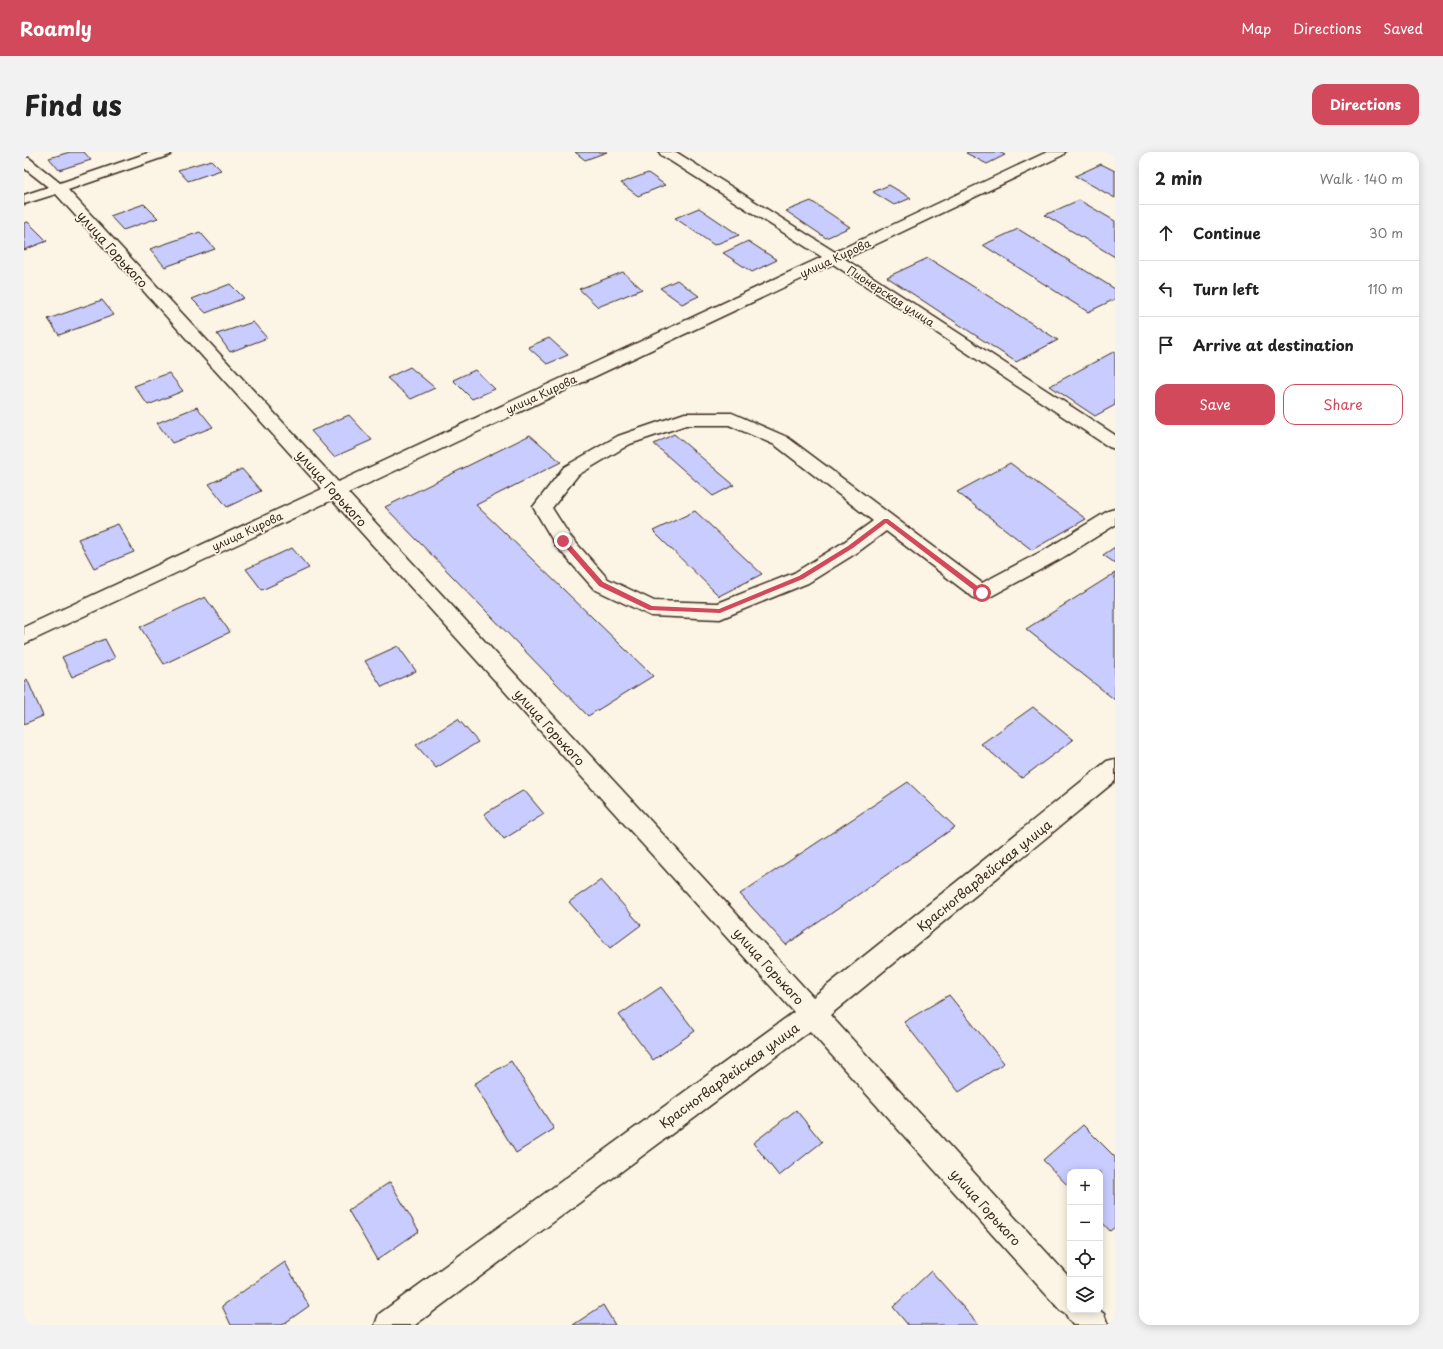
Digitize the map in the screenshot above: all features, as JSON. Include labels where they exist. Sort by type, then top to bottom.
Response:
[{"type":"street","points":[[24,200],[166,152]]},
{"type":"street","name":"Пионерская улица","points":[[666,152],[834,258],[1115,443]]},
{"type":"street","name":"улица Кирова","points":[[24,636],[1058,152]]},
{"type":"street","name":"улица Горького","points":[[24,161],[58,188],[812,1014],[1067,1297]]},
{"type":"street","points":[[886,521],[850,547],[801,578],[720,611],[651,608],[601,584],[563,541],[542,507],[571,471],[624,440],[686,419],[732,419],[781,441],[982,593],[1055,553],[1115,516]]},
{"type":"street","name":"Красногвардейская улица","points":[[390,1325],[812,1014],[1115,768]]},
{"type":"street","points":[[1082,1313],[1092,1325]]},
{"type":"building","points":[[70,152],[84,152],[91,160],[59,170],[49,158]]},
{"type":"building","points":[[575,152],[607,152],[585,160]]},
{"type":"building","points":[[999,152],[1005,155],[987,164],[966,153]]},
{"type":"building","points":[[211,160],[221,170],[188,181],[178,170]]},
{"type":"building","points":[[1101,164],[1115,171],[1115,198],[1075,176]]},
{"type":"building","points":[[648,173],[665,185],[638,196],[621,183]]},
{"type":"building","points":[[889,185],[911,198],[894,205],[873,192]]},
{"type":"building","points":[[1079,200],[1115,221],[1115,257],[1045,215]]},
{"type":"building","points":[[811,201],[850,227],[826,238],[786,211]]},
{"type":"building","points":[[144,204],[158,218],[123,230],[110,216]]},
{"type":"building","points":[[699,208],[739,235],[714,245],[675,218]]},
{"type":"building","points":[[28,222],[47,241],[24,250],[24,223]]},
{"type":"building","points":[[1018,229],[1115,289],[1115,299],[1088,312],[983,245]]},
{"type":"building","points":[[200,232],[215,249],[165,267],[150,249]]},
{"type":"building","points":[[748,241],[777,260],[752,272],[723,253]]},
{"type":"building","points":[[928,258],[1058,340],[1016,362],[887,277]]},
{"type":"building","points":[[623,272],[642,289],[598,307],[579,289]]},
{"type":"building","points":[[677,280],[699,296],[682,304],[660,288]]},
{"type":"building","points":[[230,284],[244,298],[206,313],[192,299]]},
{"type":"building","points":[[102,300],[114,315],[59,335],[48,319]]},
{"type":"building","points":[[253,322],[267,338],[230,352],[217,334]]},
{"type":"building","points":[[549,338],[568,355],[547,364],[528,347]]},
{"type":"building","points":[[1115,351],[1115,405],[1095,416],[1050,386]]},
{"type":"building","points":[[410,367],[435,388],[411,399],[387,378]]},
{"type":"building","points":[[475,370],[495,389],[472,399],[453,380]]},
{"type":"building","points":[[169,373],[183,391],[148,405],[134,386]]},
{"type":"building","points":[[197,407],[213,427],[172,443],[157,423]]},
{"type":"building","points":[[349,415],[372,440],[334,457],[311,431]]},
{"type":"building","points":[[674,434],[734,485],[713,496],[654,444]]},
{"type":"building","points":[[530,435],[561,462],[476,505],[653,676],[588,716],[385,507]]},
{"type":"building","points":[[1010,463],[1086,519],[1032,550],[957,492]]},
{"type":"building","points":[[242,469],[261,491],[227,507],[209,484]]},
{"type":"building","points":[[695,511],[762,574],[719,596],[653,531]]},
{"type":"building","points":[[118,524],[134,552],[94,568],[78,539]]},
{"type":"building","points":[[1115,547],[1115,563],[1103,555]]},
{"type":"building","points":[[292,548],[309,568],[262,590],[246,569]]},
{"type":"building","points":[[1115,573],[1115,700],[1026,629]]},
{"type":"building","points":[[205,597],[230,632],[164,664],[140,627]]},
{"type":"building","points":[[105,639],[115,658],[72,677],[62,657]]},
{"type":"building","points":[[398,646],[416,671],[382,687],[365,661]]},
{"type":"building","points":[[27,679],[43,716],[24,724],[24,681]]},
{"type":"building","points":[[1033,707],[1073,740],[1022,778],[981,744]]},
{"type":"building","points":[[458,719],[478,742],[436,768],[416,745]]},
{"type":"building","points":[[908,782],[955,827],[786,945],[740,894]]},
{"type":"building","points":[[524,790],[544,814],[504,839],[484,814]]},
{"type":"building","points":[[601,880],[641,925],[610,948],[569,902]]},
{"type":"building","points":[[661,987],[695,1031],[653,1060],[619,1015]]},
{"type":"building","points":[[949,995],[1004,1063],[959,1092],[904,1022]]},
{"type":"building","points":[[511,1061],[554,1129],[516,1153],[474,1084]]},
{"type":"building","points":[[796,1110],[822,1142],[779,1176],[753,1143]]},
{"type":"building","points":[[1083,1125],[1115,1157],[1115,1227],[1110,1231],[1103,1223],[1103,1169],[1067,1169],[1067,1185],[1043,1160]]},
{"type":"building","points":[[390,1182],[419,1231],[377,1260],[348,1210]]},
{"type":"building","points":[[285,1262],[309,1306],[282,1325],[231,1325],[222,1306]]},
{"type":"building","points":[[931,1271],[979,1325],[908,1325],[893,1307]]},
{"type":"building","points":[[603,1305],[615,1325],[573,1325]]},
{"type":"route","points":[[563,541],[601,584],[651,608],[720,611],[801,578],[871,533],[886,521],[982,593]]}]
